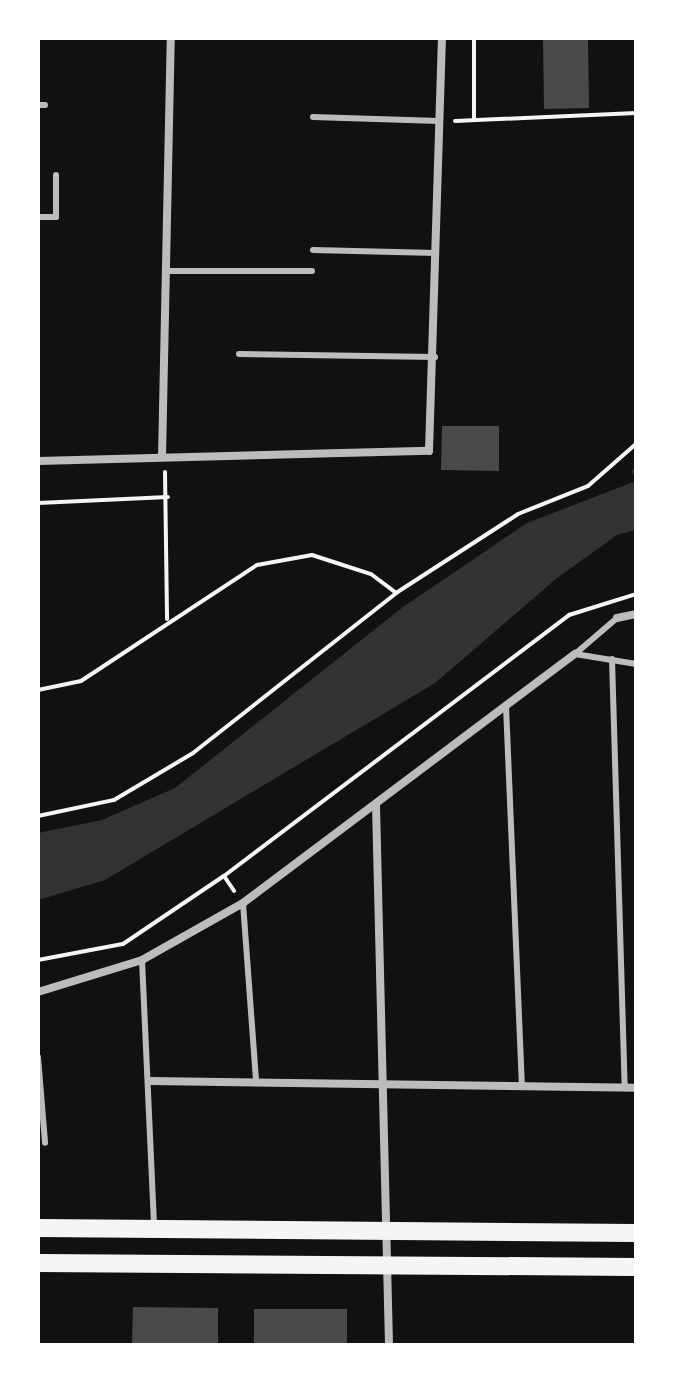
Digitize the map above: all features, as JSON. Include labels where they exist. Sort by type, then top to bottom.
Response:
[{"type":"main road","points":[[38,1228],[386,1226],[636,1233]]},
{"type":"main road","points":[[38,1263],[636,1267]]},
{"type":"street","points":[[162,457],[169,271],[171,38]]},
{"type":"street","points":[[38,461],[429,451],[435,357],[442,38]]},
{"type":"street","points":[[617,618],[636,614]]},
{"type":"street","points":[[38,992],[142,960],[243,903],[376,805],[506,702],[575,654]]},
{"type":"street","points":[[376,805],[388,1084],[384,1267],[389,1345]]},
{"type":"street","points":[[150,1081],[636,1088]]},
{"type":"lane","points":[[313,117],[439,121]]},
{"type":"lane","points":[[38,217],[56,217],[56,175]]},
{"type":"lane","points":[[313,250],[436,253]]},
{"type":"lane","points":[[169,271],[312,271]]},
{"type":"lane","points":[[239,354],[435,357]]},
{"type":"lane","points":[[575,654],[617,618]]},
{"type":"lane","points":[[575,654],[636,664]]},
{"type":"lane","points":[[612,659],[625,1088]]},
{"type":"lane","points":[[506,702],[522,1086]]},
{"type":"lane","points":[[243,903],[256,1082]]},
{"type":"lane","points":[[142,960],[150,1081],[154,1228]]},
{"type":"lane","points":[[38,1057],[45,1143]]},
{"type":"path","points":[[474,38],[474,120],[636,113]]},
{"type":"path","points":[[38,816],[114,800],[193,753],[396,593],[518,514],[588,486],[636,444]]},
{"type":"path","points":[[162,457],[168,497],[167,619]]},
{"type":"path","points":[[38,503],[168,497]]},
{"type":"path","points":[[38,690],[81,681],[167,619],[257,565],[312,555],[371,574],[396,593]]},
{"type":"path","points":[[38,960],[123,944],[224,876],[569,615],[636,594]]},
{"type":"shaded area","points":[[636,481],[636,530],[617,535],[557,578],[435,683],[105,880],[38,900],[38,833],[102,820],[175,788],[403,607],[527,523]]},
{"type":"building","points":[[543,38],[588,38],[589,108],[544,109]]},
{"type":"building","points":[[442,426],[499,426],[499,471],[441,470]]},
{"type":"building","points":[[133,1307],[218,1308],[218,1345],[132,1345]]},
{"type":"building","points":[[254,1309],[347,1309],[347,1345],[254,1345]]}]
